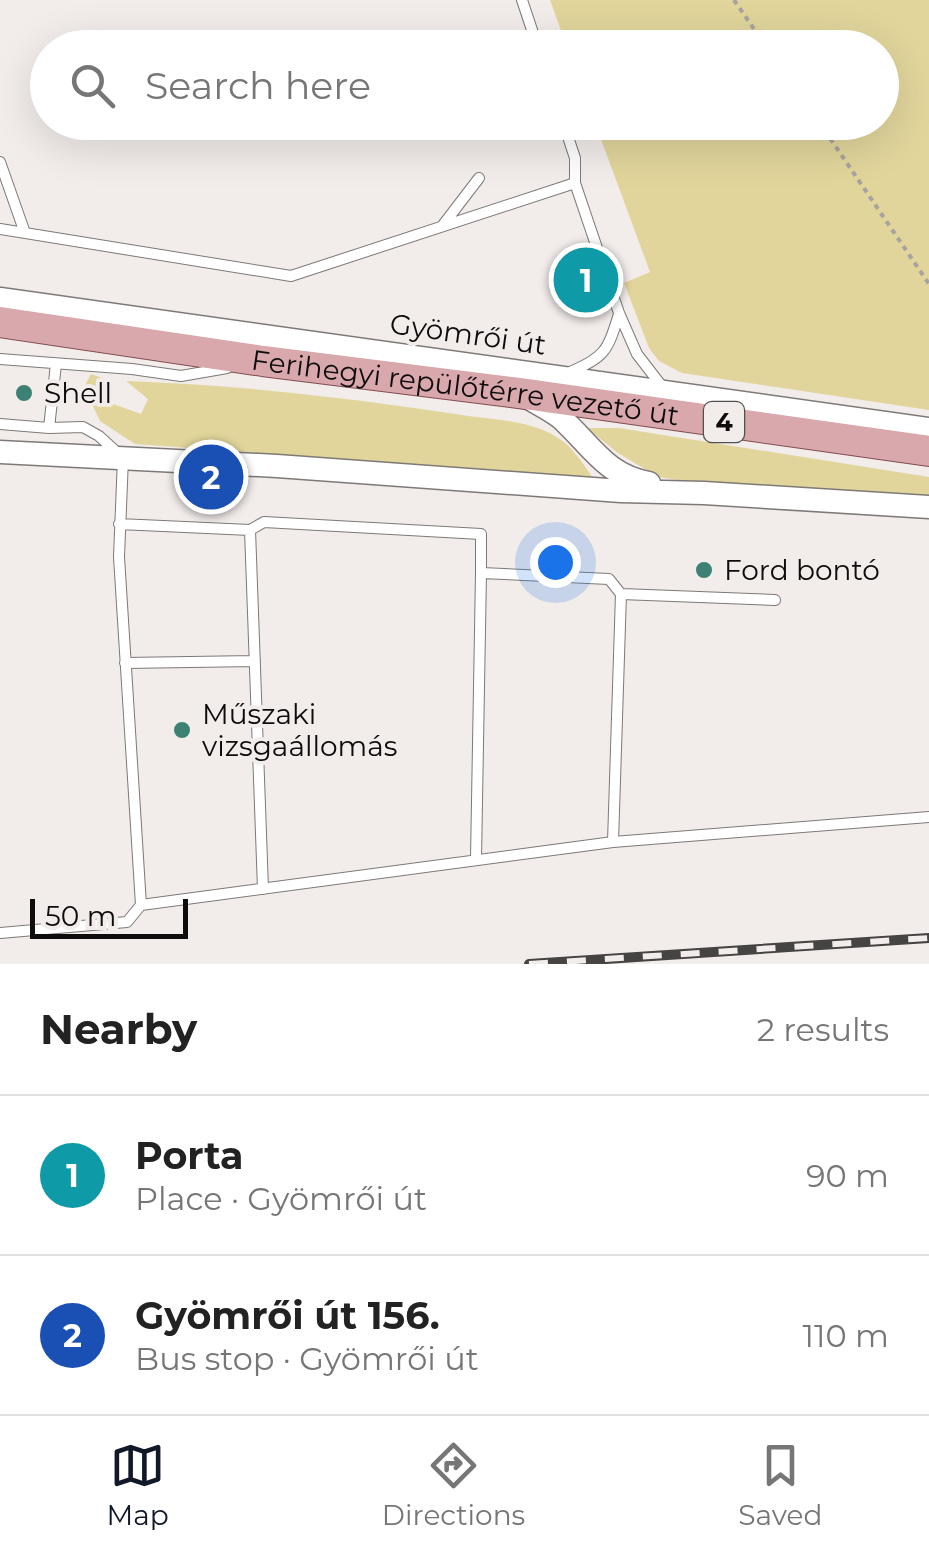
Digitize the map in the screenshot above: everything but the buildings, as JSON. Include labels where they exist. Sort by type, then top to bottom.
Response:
[{"type":"main road","name":"Ferihegyi repülőtérre vezető út","points":[[0,322],[929,451]]},
{"type":"street","name":"Gyömrői út","points":[[0,299],[929,429]]},
{"type":"street","name":"Gyömrői út","points":[[520,392],[559,416],[600,460],[630,480],[704,493]]},
{"type":"street","name":"Gyömrői út","points":[[0,452],[929,507]]},
{"type":"lane","points":[[522,0],[532,30]]},
{"type":"lane","points":[[569,140],[575,158],[575,184],[619,313],[637,354],[666,391]]},
{"type":"lane","points":[[0,162],[25,234]]},
{"type":"lane","points":[[442,227],[479,178]]},
{"type":"lane","points":[[0,229],[291,276],[575,184]]},
{"type":"lane","points":[[559,377],[602,355],[619,313]]},
{"type":"lane","points":[[0,322],[148,320]]},
{"type":"lane","points":[[0,359],[182,376],[263,361]]},
{"type":"lane","points":[[49,428],[56,364]]},
{"type":"lane","points":[[0,424],[83,427],[122,458],[119,524],[125,664],[142,905]]},
{"type":"lane","points":[[119,524],[250,530],[264,522],[481,534],[476,859]]},
{"type":"lane","points":[[250,530],[263,889]]},
{"type":"lane","points":[[481,573],[609,579],[621,594],[613,842]]},
{"type":"lane","points":[[621,594],[776,600]]},
{"type":"lane","points":[[125,664],[254,660]]},
{"type":"lane","points":[[0,933],[127,922],[142,905],[476,859],[613,842],[929,816]]},
{"type":"path","points":[[734,0],[755,30]]},
{"type":"path","points":[[831,140],[929,284]]},
{"type":"shaded area","points":[[550,0],[929,0],[929,410],[682,373],[659,361],[649,348],[624,283],[650,272],[601,140],[899,140],[899,30],[561,30]]},
{"type":"shaded area","points":[[91,374],[102,378],[113,404],[141,414],[148,399],[126,381],[294,393],[524,424],[563,442],[593,478],[135,444],[100,421],[84,387]]},
{"type":"shaded area","points":[[587,428],[619,428],[929,477],[929,496],[658,477]]},
{"type":"railway","points":[[529,964],[929,938]]},
{"type":"place","name":"Porta","points":[[586,280]]},
{"type":"place","name":"Shell","points":[[24,393]]},
{"type":"place","name":"Gyömrői út 156.","points":[[211,477]]},
{"type":"place","name":"Ford bontó","points":[[704,570]]},
{"type":"place","name":"Műszaki vizsgaállomás","points":[[182,730]]}]
